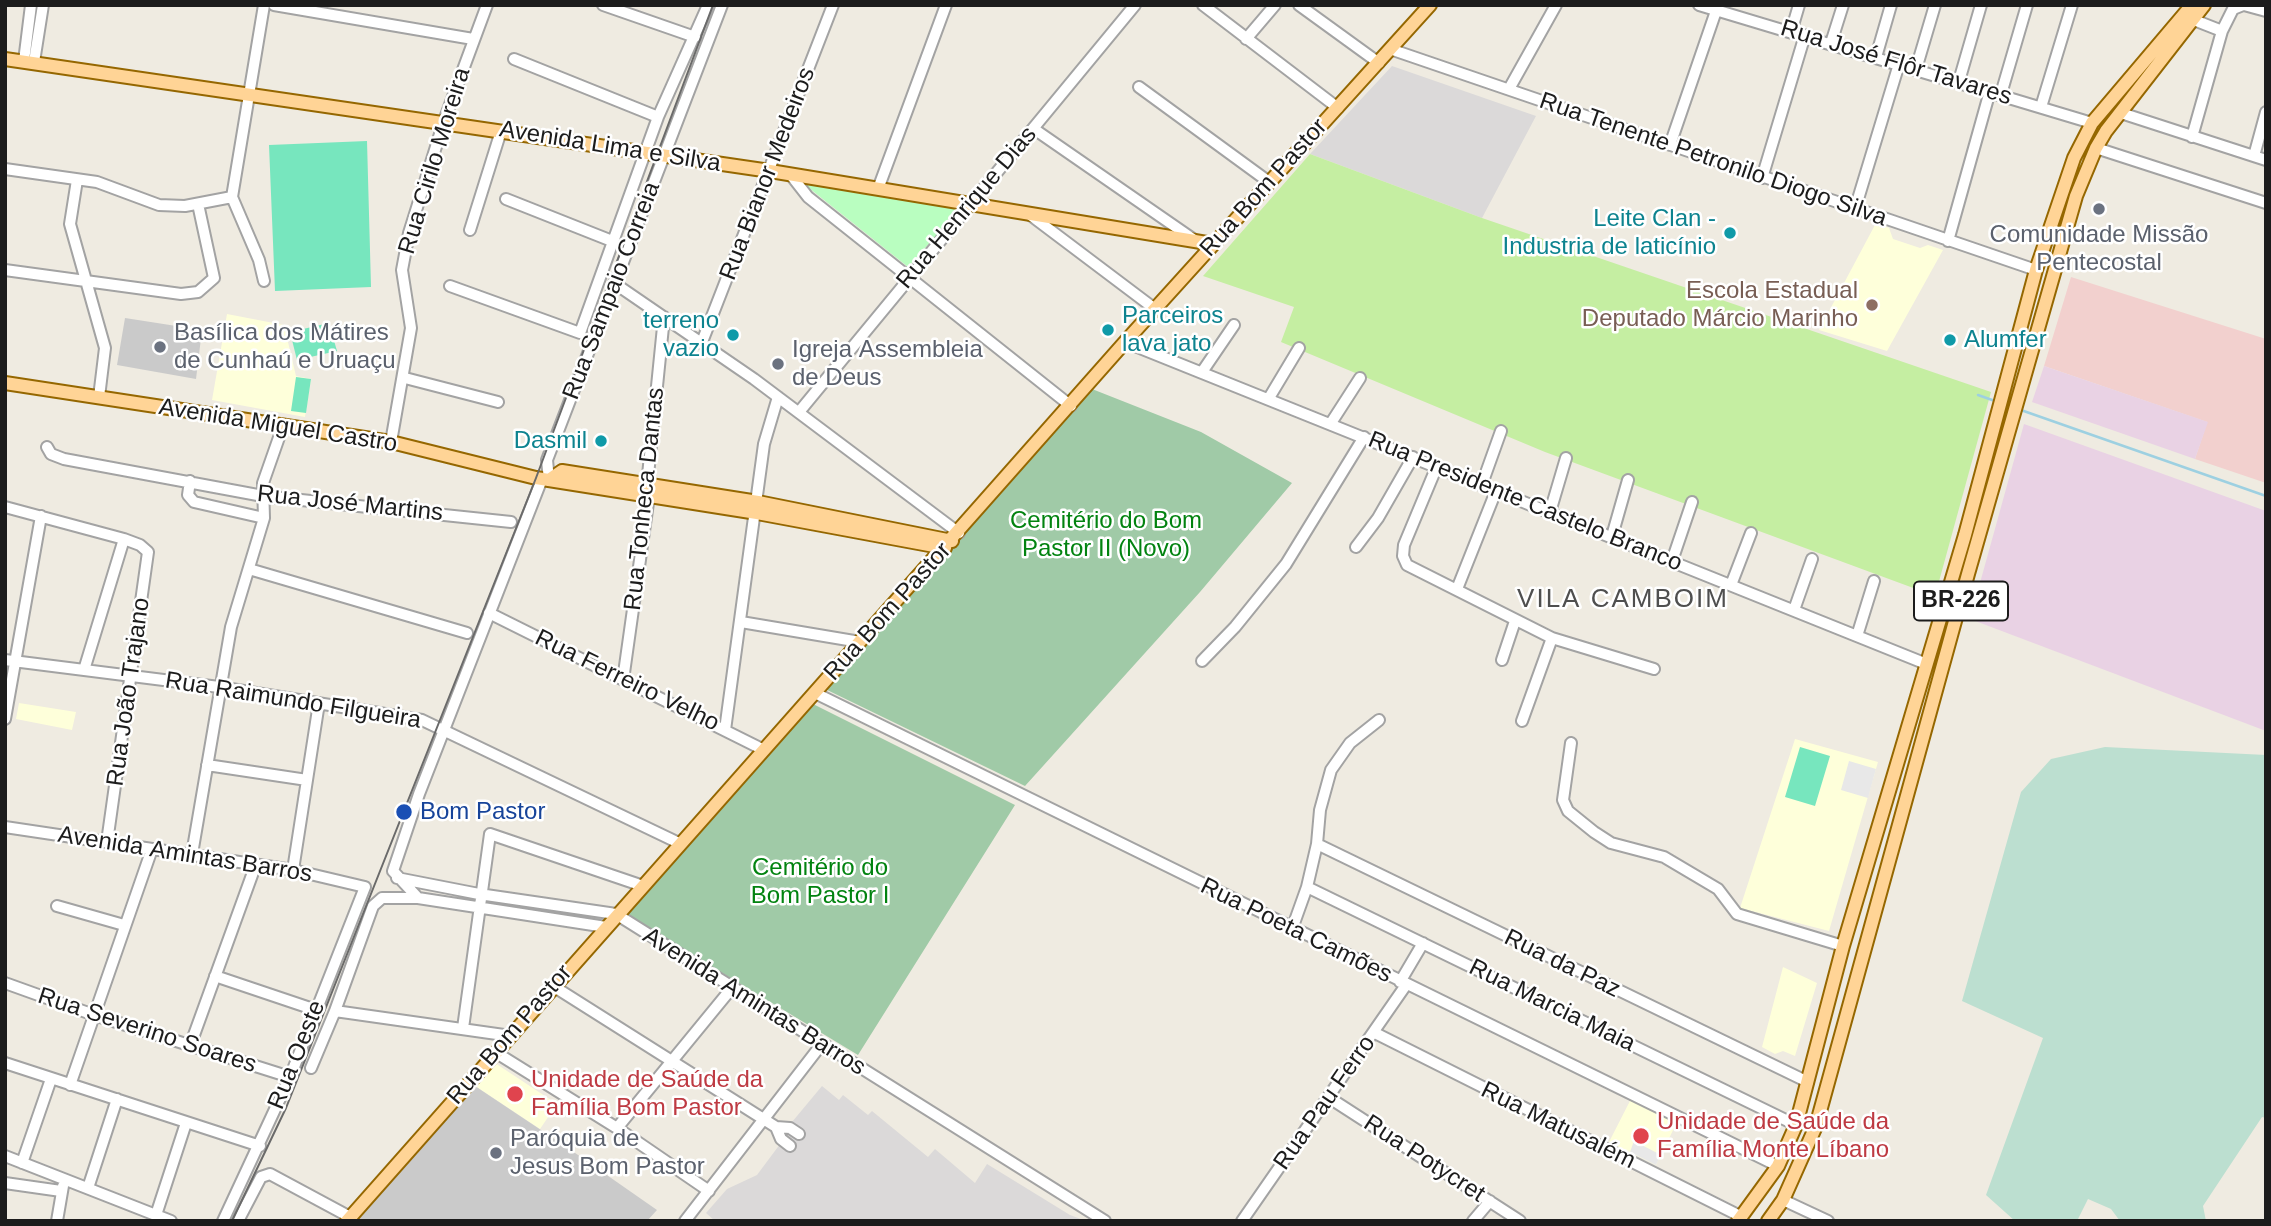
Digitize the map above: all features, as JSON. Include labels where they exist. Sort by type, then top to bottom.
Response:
[{"type":"main road","name":"Rua Bom Pastor","points":[[349,1219],[616,915],[952,541],[1125,342],[1430,5]]},
{"type":"main road","name":"BR-226","points":[[1740,1219],[1778,1166],[1796,1125],[1843,946],[1924,663],[1965,535],[2036,270],[2074,158],[2092,123],[2192,5]]},
{"type":"main road","name":"BR-226","points":[[1768,1221],[1783,1200],[1816,1126],[2077,197],[2095,148],[2204,5]]},
{"type":"main road","name":"Avenida Lima e Silva","points":[[5,59],[444,121],[644,154],[790,174],[1213,244]]},
{"type":"main road","name":"Avenida Miguel Castro","points":[[5,383],[391,442],[546,479]]},
{"type":"main road","points":[[546,479],[567,476],[758,507],[909,537],[952,541]]},
{"type":"main road","points":[[1829,1006],[1848,1013]]},
{"type":"street","points":[[29,62],[31,5]]},
{"type":"street","points":[[29,62],[44,5]]},
{"type":"street","points":[[264,5],[232,197],[236,212],[259,260],[264,281]]},
{"type":"street","points":[[274,5],[473,40]]},
{"type":"street","name":"Rua Cirilo Moreira","points":[[391,442],[404,378],[411,316],[402,285],[409,233],[444,121],[487,5]]},
{"type":"street","points":[[603,5],[695,37]]},
{"type":"street","name":"Rua Sampaio Correia","points":[[450,286],[580,333],[658,117],[708,5]]},
{"type":"street","name":"Rua Sampaio Correia","points":[[397,878],[393,871],[445,731],[489,613],[546,479],[547,460],[722,5]]},
{"type":"street","name":"Rua Bianor Medeiros","points":[[702,342],[833,5]]},
{"type":"street","points":[[878,189],[946,5]]},
{"type":"street","name":"Rua Henrique Dias","points":[[799,412],[1135,5]]},
{"type":"street","points":[[1203,5],[1338,108]]},
{"type":"street","points":[[1246,39],[1275,5]]},
{"type":"street","points":[[1299,5],[1379,63]]},
{"type":"street","points":[[1509,89],[1556,5]]},
{"type":"street","name":"Rua José Flôr Tavares","points":[[1699,5],[2092,123]]},
{"type":"street","points":[[1791,32],[1798,5]]},
{"type":"street","points":[[1831,43],[1843,5]]},
{"type":"street","points":[[1876,57],[1891,5]]},
{"type":"street","points":[[1916,69],[1935,5]]},
{"type":"street","points":[[1959,81],[1981,5]]},
{"type":"street","points":[[1948,242],[1995,93],[2027,5]]},
{"type":"street","points":[[2041,107],[2072,5]]},
{"type":"street","points":[[2192,137],[2222,31],[2231,12],[2243,5],[2266,11]]},
{"type":"street","points":[[1670,145],[1716,11]]},
{"type":"street","points":[[2194,20],[2222,31]]},
{"type":"street","points":[[1762,177],[1805,35]]},
{"type":"street","name":"Rua Tenente Petronilo Diogo Silva","points":[[1390,50],[2036,270]]},
{"type":"street","points":[[514,60],[658,117]]},
{"type":"street","points":[[1855,209],[1899,65]]},
{"type":"street","points":[[1139,87],[1269,182]]},
{"type":"street","points":[[1526,108],[1532,97]]},
{"type":"street","points":[[2254,156],[2266,112]]},
{"type":"street","points":[[2121,113],[2266,160]]},
{"type":"street","points":[[1034,129],[1194,240]]},
{"type":"street","points":[[470,230],[501,131]]},
{"type":"street","points":[[2095,148],[2266,203]]},
{"type":"street","points":[[5,169],[114,186],[159,205],[198,204],[232,197]]},
{"type":"street","points":[[790,174],[808,197],[1070,406]]},
{"type":"street","points":[[77,180],[70,224],[105,348],[99,397]]},
{"type":"street","points":[[506,199],[612,240]]},
{"type":"street","points":[[5,271],[181,294],[198,292],[214,278],[198,204]]},
{"type":"street","points":[[1027,212],[1155,309]]},
{"type":"street","points":[[614,283],[799,412],[952,541]]},
{"type":"street","name":"Rua Tonheca Dantas","points":[[623,680],[648,491],[664,317]]},
{"type":"street","points":[[1202,372],[1234,325]]},
{"type":"street","name":"Rua Presidente Castelo Branco","points":[[1125,342],[1924,663]]},
{"type":"street","points":[[1269,398],[1299,348]]},
{"type":"street","points":[[404,378],[498,402]]},
{"type":"street","points":[[1331,423],[1360,378]]},
{"type":"street","points":[[725,730],[758,507],[764,444],[778,397]]},
{"type":"street","points":[[192,854],[231,627],[264,518],[263,483],[283,426]]},
{"type":"street","points":[[1482,484],[1501,431]]},
{"type":"street","points":[[1202,661],[1235,627],[1286,564],[1364,437]]},
{"type":"street","name":"Rua José Martins","points":[[47,447],[51,454],[64,459],[262,496],[511,522]]},
{"type":"street","points":[[1356,547],[1378,518],[1413,457]]},
{"type":"street","points":[[1550,512],[1566,458]]},
{"type":"street","points":[[547,460],[551,466],[567,476]]},
{"type":"street","points":[[1437,466],[1404,545],[1403,556],[1412,569],[1552,638],[1654,669]]},
{"type":"street","points":[[1612,536],[1628,480]]},
{"type":"street","name":"Rua José Martins","points":[[190,481],[188,495],[194,502],[264,518]]},
{"type":"street","points":[[1457,589],[1496,491]]},
{"type":"street","points":[[1672,561],[1692,502]]},
{"type":"street","points":[[5,507],[124,539],[84,670]]},
{"type":"street","points":[[5,719],[10,660],[41,516]]},
{"type":"street","points":[[1731,585],[1751,533]]},
{"type":"street","name":"Rua João Trajano","points":[[107,842],[148,565],[148,552],[140,545],[124,539]]},
{"type":"street","points":[[1794,610],[1812,559]]},
{"type":"street","points":[[249,569],[467,633]]},
{"type":"street","points":[[1857,636],[1874,581]]},
{"type":"street","name":"Rua Ferreiro Velho","points":[[489,613],[764,750]]},
{"type":"street","points":[[1502,660],[1515,621]]},
{"type":"street","points":[[741,622],[860,642]]},
{"type":"street","points":[[1522,722],[1552,638]]},
{"type":"street","name":"Rua Raimundo Filgueira","points":[[10,660],[219,687],[422,720],[681,844]]},
{"type":"street","name":"Rua Poeta Camões","points":[[815,693],[1778,1166]]},
{"type":"street","points":[[293,870],[319,703]]},
{"type":"street","points":[[1292,929],[1307,887],[1317,844],[1318,817],[1331,770],[1350,743],[1378,720]]},
{"type":"street","points":[[1571,743],[1563,800],[1568,811],[1594,832],[1611,843],[1664,857],[1718,889],[1737,914],[1843,946]]},
{"type":"street","points":[[207,765],[307,780]]},
{"type":"street","name":"Avenida Amintas Barros","points":[[5,827],[293,870],[365,887]]},
{"type":"street","points":[[463,1028],[479,894],[490,834],[643,886]]},
{"type":"street","name":"Rua da Paz","points":[[1317,844],[1808,1082]]},
{"type":"street","points":[[70,1084],[152,849]]},
{"type":"street","points":[[190,1046],[256,864]]},
{"type":"street","points":[[397,878],[418,898]]},
{"type":"street","name":"Avenida Amintas Barros","points":[[397,878],[479,894],[616,915],[1105,1221]]},
{"type":"street","name":"Rua Oeste","points":[[223,1221],[290,1077],[365,887]]},
{"type":"street","name":"Rua Marcia Maia","points":[[1307,887],[1796,1125]]},
{"type":"street","points":[[311,1069],[373,906],[382,898],[418,898],[606,927]]},
{"type":"street","points":[[57,906],[124,925]]},
{"type":"street","name":"Rua Pau Ferro","points":[[1242,1221],[1375,1033],[1423,943]]},
{"type":"street","points":[[215,976],[316,1010]]},
{"type":"street","name":"Rua Severino Soares","points":[[5,983],[94,1015],[290,1077]]},
{"type":"street","points":[[553,986],[671,1062],[766,1118],[776,1127],[781,1139],[790,1146]]},
{"type":"street","points":[[617,1128],[732,989]]},
{"type":"street","points":[[335,1011],[511,1036]]},
{"type":"street","name":"Rua Matusalém","points":[[1375,1033],[1740,1219]]},
{"type":"street","points":[[685,1221],[821,1045]]},
{"type":"street","points":[[495,1052],[617,1128],[709,1191]]},
{"type":"street","points":[[5,1063],[260,1146]]},
{"type":"street","points":[[22,1163],[51,1079]]},
{"type":"street","name":"Rua Potycret","points":[[1328,1097],[1520,1221]]},
{"type":"street","points":[[88,1188],[117,1099]]},
{"type":"street","points":[[156,1215],[186,1123]]},
{"type":"street","points":[[776,1127],[790,1128],[799,1134]]},
{"type":"street","points":[[5,1156],[63,1186]]},
{"type":"street","points":[[238,1221],[261,1177],[270,1174],[349,1219]]},
{"type":"street","points":[[5,1183],[88,1188],[171,1221]]},
{"type":"street","points":[[57,1221],[63,1186]]},
{"type":"street","points":[[1783,1200],[1828,1221]]},
{"type":"street","points":[[1473,1221],[1490,1201]]},
{"type":"shaded area","points":[[1392,66],[1536,116],[1482,218],[1310,154]]},
{"type":"shaded area","name":"Escola Estadual Deputado Márcio Marinho","points":[[1876,223],[1889,228],[1893,239],[1920,248],[1928,245],[1943,250],[1887,351],[1819,330]]},
{"type":"shaded area","points":[[2071,277],[2266,339],[2266,483],[2195,459],[2207,422],[2044,366]]},
{"type":"shaded area","points":[[227,314],[284,325],[296,376],[311,379],[305,417],[212,400]]},
{"type":"shaded area","name":"Basílica dos Mátires de Cunhaú e Uruaçu","points":[[125,318],[202,330],[196,379],[117,365]]},
{"type":"shaded area","points":[[2044,366],[2208,422],[2195,459],[2032,402]]},
{"type":"shaded area","points":[[2024,424],[2266,511],[2266,731],[1970,619]]},
{"type":"shaded area","points":[[19,703],[76,712],[72,730],[16,719]]},
{"type":"shaded area","points":[[1795,739],[1878,762],[1829,931],[1740,908]]},
{"type":"shaded area","points":[[2105,747],[2266,755],[2266,1118],[2262,1117],[2203,1206],[2206,1221],[2120,1221],[2111,1209],[2088,1199],[2077,1221],[2015,1221],[1986,1195],[2043,1038],[1962,1001],[2021,792],[2051,759]]},
{"type":"shaded area","points":[[1849,761],[1876,769],[1868,798],[1841,790]]},
{"type":"shaded area","points":[[1783,967],[1817,983],[1795,1056],[1783,1051],[1775,1054],[1762,1047]]},
{"type":"shaded area","name":"Unidade de Saúde da Família Bom Pastor","points":[[495,1063],[557,1104],[540,1129],[475,1086]]},
{"type":"shaded area","name":"Paróquia de Jesus Bom Pastor","points":[[475,1086],[657,1210],[647,1221],[355,1221]]},
{"type":"shaded area","points":[[822,1086],[839,1100],[843,1095],[868,1115],[872,1111],[928,1157],[935,1149],[975,1183],[987,1164],[1070,1215],[1086,1221],[715,1221],[706,1213],[727,1189],[757,1175],[795,1124],[792,1122]]},
{"type":"shaded area","name":"Unidade de Saúde da Família Monte Líbano","points":[[1632,1097],[1678,1120],[1656,1165],[1609,1142]]},
{"type":"shaded area","points":[[1634,1141],[1661,1155],[1656,1165],[1630,1152]]},
{"type":"green space","points":[[367,141],[371,287],[275,291],[269,145]]},
{"type":"green space","points":[[1310,154],[1482,218],[1991,392],[1935,596],[1545,452],[1281,342],[1294,307],[1203,276]]},
{"type":"green space","points":[[804,184],[961,208],[908,267]]},
{"type":"green space","points":[[329,323],[337,351],[297,360],[290,332]]},
{"type":"green space","points":[[296,377],[311,379],[306,413],[291,411]]},
{"type":"green space","name":"Cemitério do Bom Pastor II (Novo)","points":[[1092,389],[1201,432],[1292,483],[1200,592],[1025,786],[823,688]]},
{"type":"green space","name":"Cemitério do Bom Pastor I","points":[[813,704],[1015,805],[858,1055],[623,913]]},
{"type":"green space","points":[[1800,747],[1830,756],[1815,806],[1785,797]]},
{"type":"waterway","points":[[1978,395],[1995,401]]},
{"type":"waterway","points":[[2018,409],[2266,496]]},
{"type":"tram line","points":[[232,1221],[286,1108],[536,478],[713,5]]},
{"type":"place","name":"Comunidade Missão Pentecostal","points":[[2099,209]]},
{"type":"place","name":"Leite Clan - Industria de laticínio","points":[[1730,233]]},
{"type":"place","name":"Escola Estadual Deputado Márcio Marinho","points":[[1872,305]]},
{"type":"place","name":"Parceiros lava jato","points":[[1108,330]]},
{"type":"place","name":"terreno vazio","points":[[733,335]]},
{"type":"place","name":"Alumfer","points":[[1950,340]]},
{"type":"place","name":"Basílica dos Mátires de Cunhaú e Uruaçu","points":[[160,347]]},
{"type":"place","name":"Igreja Assembleia de Deus","points":[[778,364]]},
{"type":"place","name":"Dasmil","points":[[601,441]]},
{"type":"place","name":"Bom Pastor","points":[[404,812]]},
{"type":"place","name":"Unidade de Saúde da Família Bom Pastor","points":[[515,1094]]},
{"type":"place","name":"Unidade de Saúde da Família Monte Líbano","points":[[1641,1136]]},
{"type":"place","name":"Paróquia de Jesus Bom Pastor","points":[[496,1153]]},
{"type":"district","name":"VILA CAMBOIM","points":[[1623,600]]}]
